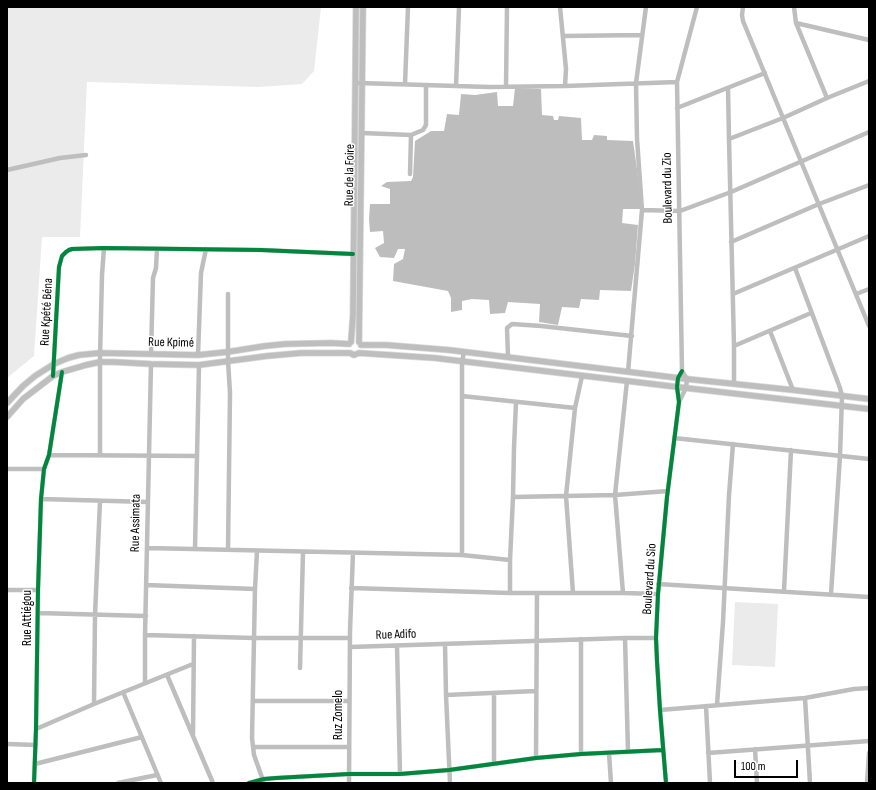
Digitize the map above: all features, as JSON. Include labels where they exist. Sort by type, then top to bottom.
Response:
[{"type":"main road","points":[[350,353],[348,348],[350,343],[352,321],[356,7]]},
{"type":"main road","name":"Rue de la Foire","points":[[360,343],[363,7]]},
{"type":"main road","points":[[350,343],[356,341],[360,343],[464,352],[869,399]]},
{"type":"main road","name":"Rue Kpimé","points":[[7,403],[35,376],[54,364],[68,358],[79,356],[100,353],[198,355],[285,344],[350,343]]},
{"type":"main road","points":[[359,353],[361,349],[360,343]]},
{"type":"main road","points":[[7,417],[23,399],[53,376],[62,372],[100,362],[198,365],[279,355],[350,353],[354,355],[359,353],[435,358],[869,409]]},
{"type":"street","points":[[405,84],[408,7]]},
{"type":"street","points":[[456,86],[459,7]]},
{"type":"street","points":[[506,87],[507,7]]},
{"type":"street","points":[[560,7],[566,72],[565,86]]},
{"type":"street","points":[[628,372],[642,210],[637,139],[636,83],[646,7]]},
{"type":"street","name":"Boulevard du Zio","points":[[682,371],[677,82],[697,7]]},
{"type":"street","points":[[743,7],[743,21],[869,326]]},
{"type":"street","points":[[794,7],[796,23],[827,98]]},
{"type":"street","points":[[796,23],[869,40]]},
{"type":"street","points":[[563,36],[642,35]]},
{"type":"street","points":[[678,108],[765,73]]},
{"type":"street","points":[[728,139],[783,118],[869,81]]},
{"type":"street","points":[[356,83],[506,87],[677,82]]},
{"type":"street","points":[[362,133],[411,134],[423,130],[426,125],[426,85]]},
{"type":"street","points":[[728,88],[734,384]]},
{"type":"street","points":[[642,210],[680,211],[731,192],[869,132]]},
{"type":"street","points":[[410,174],[411,134]]},
{"type":"street","points":[[7,170],[60,158],[86,155]]},
{"type":"street","points":[[731,242],[819,204],[869,185]]},
{"type":"street","points":[[733,294],[869,236]]},
{"type":"street","points":[[100,455],[100,353],[104,248],[261,250],[353,254]]},
{"type":"street","name":"Rue Kpété Béna","points":[[53,376],[59,267],[62,256],[72,249],[104,248]]},
{"type":"street","points":[[151,354],[153,278],[156,268],[157,249]]},
{"type":"street","points":[[198,355],[201,273],[206,249]]},
{"type":"street","points":[[795,268],[842,396],[840,456],[831,594]]},
{"type":"street","points":[[856,294],[869,289]]},
{"type":"street","points":[[228,294],[227,352],[230,393],[228,550]]},
{"type":"street","points":[[734,346],[811,313]]},
{"type":"street","points":[[508,357],[507,328],[512,324],[632,336]]},
{"type":"street","points":[[770,331],[793,390]]},
{"type":"street","points":[[462,555],[462,362],[464,352]]},
{"type":"street","name":"Rue Assimata","points":[[145,683],[148,455],[151,364]]},
{"type":"street","points":[[195,550],[198,456],[198,365]]},
{"type":"street","points":[[678,378],[682,371],[687,379]]},
{"type":"street","name":"Rue Attiégou","points":[[34,783],[41,499],[44,469],[49,455],[62,372]]},
{"type":"street","points":[[573,593],[566,496],[575,408],[582,376]]},
{"type":"street","name":"Boulevard du Sio","points":[[666,783],[656,638],[658,584],[679,402],[677,387],[678,378]]},
{"type":"street","name":"Boulevard du Sio","points":[[679,402],[686,388],[687,379]]},
{"type":"street","points":[[623,593],[615,495],[628,381]]},
{"type":"street","points":[[462,396],[575,408]]},
{"type":"street","points":[[510,593],[516,402]]},
{"type":"street","points":[[674,438],[869,459]]},
{"type":"street","points":[[717,705],[733,444]]},
{"type":"street","points":[[784,591],[790,450]]},
{"type":"street","points":[[49,455],[198,456]]},
{"type":"street","points":[[7,469],[44,469]]},
{"type":"street","points":[[513,497],[615,495],[668,491]]},
{"type":"street","points":[[41,499],[148,502]]},
{"type":"street","points":[[94,704],[95,614],[100,501]]},
{"type":"street","points":[[147,548],[462,555],[510,560]]},
{"type":"street","points":[[257,551],[255,589],[253,747],[254,755],[264,781]]},
{"type":"street","points":[[300,668],[303,552]]},
{"type":"street","points":[[350,647],[353,553]]},
{"type":"street","points":[[658,584],[869,597]]},
{"type":"street","points":[[146,585],[255,589]]},
{"type":"street","points":[[351,588],[510,593],[658,594]]},
{"type":"street","points":[[7,590],[38,590]]},
{"type":"street","points":[[536,593],[536,758]]},
{"type":"street","points":[[38,613],[146,616]]},
{"type":"street","points":[[145,635],[254,638],[350,638]]},
{"type":"street","points":[[193,738],[194,636]]},
{"type":"street","points":[[625,638],[628,752]]},
{"type":"street","name":"Rue Adifo","points":[[350,647],[656,638]]},
{"type":"street","points":[[581,640],[581,754]]},
{"type":"street","points":[[445,644],[450,783]]},
{"type":"street","points":[[397,646],[400,774]]},
{"type":"street","name":"Ruz Zomelo","points":[[348,783],[350,647]]},
{"type":"street","points":[[36,729],[193,664]]},
{"type":"street","points":[[167,674],[213,783]]},
{"type":"street","points":[[660,710],[805,698],[854,689],[869,688]]},
{"type":"street","points":[[446,695],[536,691]]},
{"type":"street","points":[[123,692],[161,783]]},
{"type":"street","points":[[494,693],[494,764]]},
{"type":"street","points":[[805,698],[810,783]]},
{"type":"street","points":[[253,701],[349,701]]},
{"type":"street","points":[[706,706],[710,783]]},
{"type":"street","points":[[35,764],[142,737]]},
{"type":"street","points":[[708,753],[869,742]]},
{"type":"street","points":[[7,744],[36,745]]},
{"type":"street","points":[[253,747],[349,747]]},
{"type":"street","points":[[249,783],[349,774],[400,774],[449,770],[536,758],[610,752],[663,750]]},
{"type":"street","points":[[755,750],[757,783]]},
{"type":"street","points":[[610,752],[611,783]]},
{"type":"street","points":[[867,783],[869,753]]},
{"type":"street","points":[[118,783],[157,775]]},
{"type":"shaded area","points":[[7,7],[321,7],[314,71],[302,84],[259,87],[87,82],[80,237],[42,237],[34,356],[7,378]]},
{"type":"shaded area","points":[[515,88],[541,89],[542,115],[553,116],[554,120],[558,120],[559,116],[581,118],[582,140],[592,140],[594,135],[607,136],[607,140],[633,141],[641,209],[623,209],[622,223],[638,225],[631,291],[600,290],[599,300],[581,299],[579,308],[562,307],[558,325],[539,322],[540,304],[508,302],[505,313],[490,314],[489,300],[472,299],[462,301],[462,310],[451,312],[451,298],[448,291],[393,281],[394,264],[403,259],[405,249],[398,249],[394,258],[380,257],[375,248],[384,243],[383,231],[370,232],[370,204],[390,204],[390,189],[381,186],[387,182],[411,181],[413,177],[415,141],[431,131],[444,131],[447,114],[459,115],[461,94],[475,95],[497,92],[498,106],[513,106]]},
{"type":"shaded area","points":[[735,602],[778,604],[775,667],[732,665]]},
{"type":"cycle path","points":[[53,376],[59,267],[62,256],[69,250],[104,248],[261,250],[353,254]]},
{"type":"cycle path","points":[[666,783],[656,638],[658,594],[667,497],[679,402],[677,387],[678,378],[682,371]]},
{"type":"cycle path","points":[[34,783],[41,499],[44,469],[49,455],[62,372]]},
{"type":"cycle path","points":[[249,783],[264,779],[276,778],[349,774],[400,774],[449,770],[536,758],[663,750]]}]
